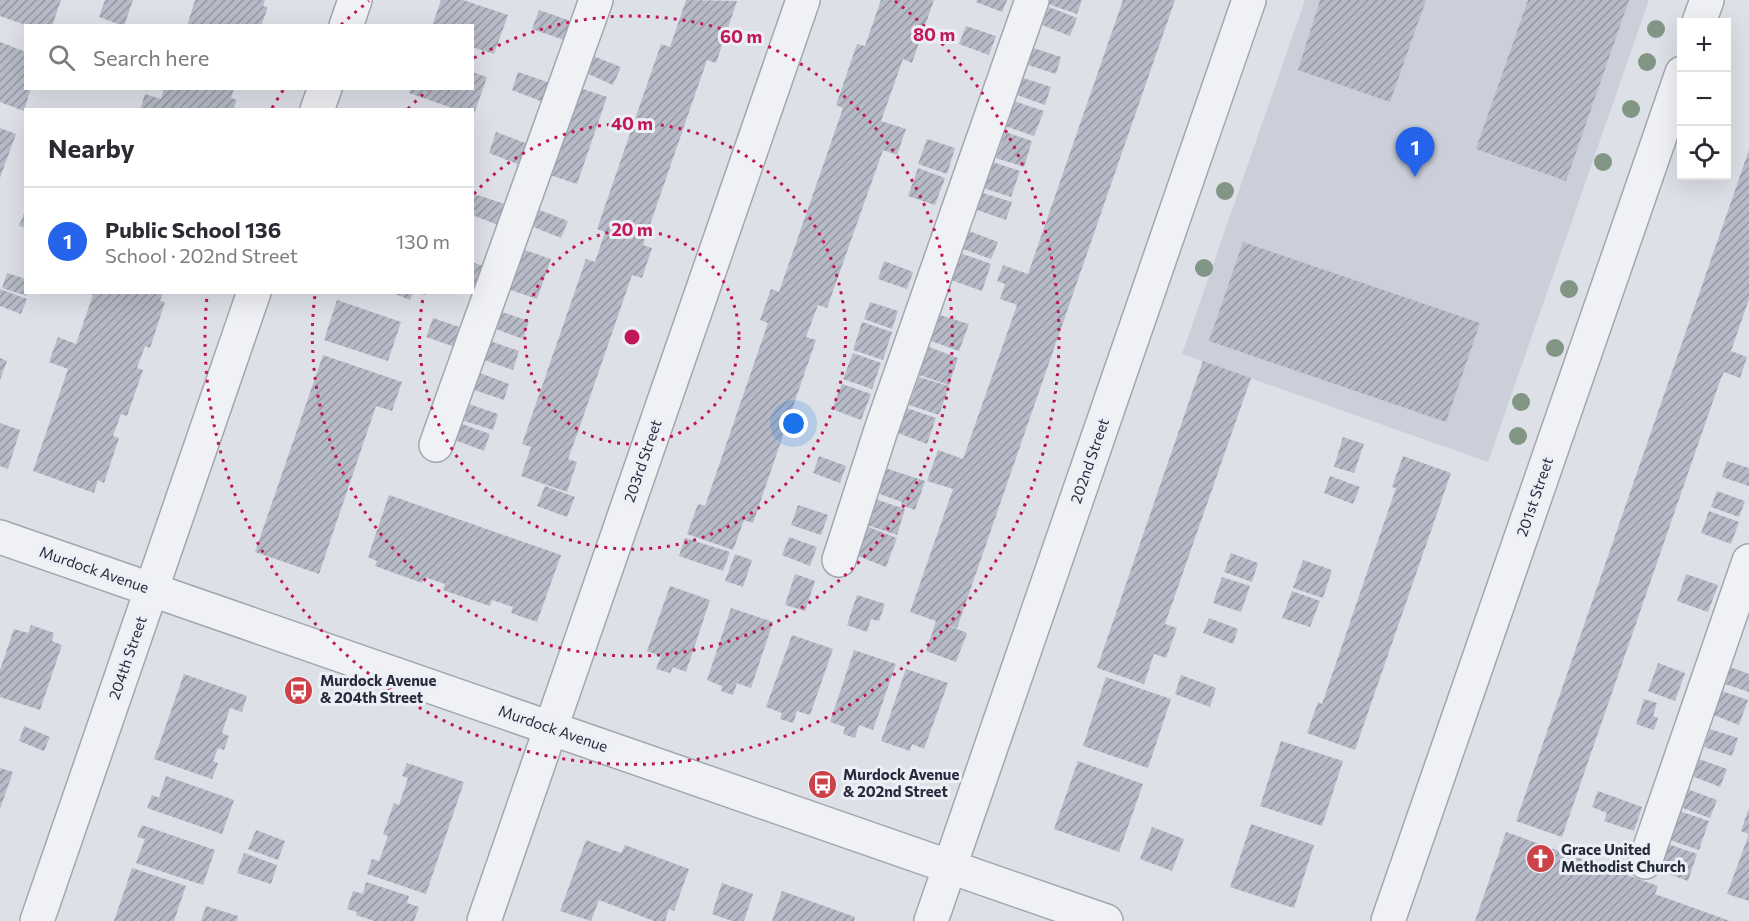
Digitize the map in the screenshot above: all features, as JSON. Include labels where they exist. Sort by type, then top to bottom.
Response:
[{"type":"street","points":[[347,24],[355,0]]},
{"type":"street","points":[[436,445],[596,0]]},
{"type":"street","name":"203rd Street","points":[[484,921],[802,0]]},
{"type":"street","points":[[839,560],[881,430],[1032,0]]},
{"type":"street","name":"202nd Street","points":[[931,921],[1249,0]]},
{"type":"street","points":[[1700,18],[1707,0]]},
{"type":"street","name":"201st Street","points":[[1388,921],[1677,88]]},
{"type":"street","points":[[318,108],[324,90]]},
{"type":"street","name":"204th Street","points":[[37,921],[253,294]]},
{"type":"street","name":"Murdock Avenue","points":[[0,537],[1106,921]]},
{"type":"street","points":[[1645,862],[1749,561]]},
{"type":"shaded area","points":[[1305,0],[1649,0],[1488,462],[1182,354]]},
{"type":"building","points":[[0,0],[61,0],[53,24],[24,25],[0,16]]},
{"type":"building","points":[[105,0],[133,0],[125,24],[99,17]]},
{"type":"building","points":[[195,0],[265,0],[263,6],[268,7],[262,24],[188,24]]},
{"type":"building","points":[[441,0],[463,0],[508,15],[494,54],[474,48],[474,24],[433,24]]},
{"type":"building","points":[[686,0],[737,1],[716,63],[707,60],[643,245],[652,248],[642,278],[632,275],[568,459],[577,462],[567,492],[521,476],[531,447],[522,444],[586,259],[595,262],[605,232],[597,229],[661,44],[670,47]]},
{"type":"building","points":[[881,0],[934,0],[912,63],[903,59],[881,121],[906,129],[897,155],[883,150],[827,308],[818,305],[806,337],[816,340],[753,523],[744,520],[733,550],[687,534],[698,504],[705,506],[768,323],[760,320],[771,289],[779,292],[843,108],[836,105],[857,44],[865,46]]},
{"type":"building","points":[[977,0],[1007,0],[1002,12],[976,2]]},
{"type":"building","points":[[1049,0],[1082,0],[1077,14],[1048,4]]},
{"type":"building","points":[[1123,0],[1175,0],[957,628],[944,624],[967,633],[956,662],[926,651],[936,621],[910,612],[953,489],[927,481],[938,450],[963,459],[1017,305],[1000,299],[1005,284],[997,281],[1003,265],[1028,274]]},
{"type":"building","points":[[1320,0],[1426,0],[1390,102],[1298,70]]},
{"type":"building","points":[[1528,0],[1629,0],[1566,181],[1476,149]]},
{"type":"building","points":[[1049,7],[1077,18],[1070,36],[1042,25]]},
{"type":"building","points":[[539,10],[571,21],[564,40],[532,29]]},
{"type":"building","points":[[966,26],[996,36],[989,55],[959,44]]},
{"type":"building","points":[[0,42],[24,51],[24,90],[30,90],[24,111],[0,102]]},
{"type":"building","points":[[1033,48],[1061,57],[1056,74],[1028,65]]},
{"type":"building","points":[[593,56],[621,67],[613,85],[586,73]]},
{"type":"building","points":[[518,72],[550,83],[543,102],[512,90]]},
{"type":"building","points":[[474,73],[487,77],[474,114],[474,108],[452,108],[409,93],[410,90],[474,90]]},
{"type":"building","points":[[1023,78],[1051,87],[1045,105],[1017,95]]},
{"type":"building","points":[[580,88],[607,97],[577,184],[550,175]]},
{"type":"building","points":[[163,90],[233,90],[231,98],[237,100],[234,108],[141,108],[145,94],[161,99]]},
{"type":"building","points":[[1014,101],[1044,111],[1034,136],[1005,126]]},
{"type":"building","points":[[0,128],[16,134],[0,178]]},
{"type":"building","points":[[496,132],[528,144],[520,165],[489,153]]},
{"type":"building","points":[[1005,132],[1032,141],[1024,167],[996,158]]},
{"type":"building","points":[[927,139],[955,148],[947,174],[918,164]]},
{"type":"building","points":[[1749,150],[1749,299],[1731,351],[1747,357],[1740,378],[1724,372],[1721,378],[1562,837],[1516,821]]},
{"type":"building","points":[[989,161],[1020,171],[1011,197],[980,187]]},
{"type":"building","points":[[918,168],[945,178],[935,205],[908,196]]},
{"type":"building","points":[[983,193],[1012,202],[1006,220],[977,210]]},
{"type":"building","points":[[474,194],[508,205],[501,226],[474,216]]},
{"type":"building","points":[[537,209],[568,221],[561,238],[531,226]]},
{"type":"building","points":[[24,213],[24,227],[19,226]]},
{"type":"building","points":[[969,231],[998,242],[991,259],[963,249]]},
{"type":"building","points":[[1243,242],[1480,323],[1446,422],[1209,341]]},
{"type":"building","points":[[522,249],[551,259],[537,299],[508,289]]},
{"type":"building","points":[[960,253],[991,264],[982,291],[951,280]]},
{"type":"building","points":[[884,261],[913,272],[907,289],[878,279]]},
{"type":"building","points":[[474,263],[486,267],[479,287],[474,285]]},
{"type":"building","points":[[7,273],[24,278],[24,294],[27,296],[2,288]]},
{"type":"building","points":[[0,289],[27,299],[21,314],[0,306]]},
{"type":"building","points":[[91,294],[162,294],[160,301],[165,302],[150,348],[145,346],[137,368],[143,370],[127,416],[121,414],[113,436],[119,438],[104,483],[98,480],[94,493],[33,471],[68,369],[49,362],[58,337],[76,344],[93,295]]},
{"type":"building","points":[[395,294],[412,294],[410,300]]},
{"type":"building","points":[[337,300],[401,322],[388,361],[324,340]]},
{"type":"building","points":[[870,302],[898,311],[892,329],[864,319]]},
{"type":"building","points":[[502,312],[529,321],[523,339],[496,329]]},
{"type":"building","points":[[940,315],[969,324],[959,351],[931,341]]},
{"type":"building","points":[[433,318],[465,329],[458,348],[426,337]]},
{"type":"building","points":[[862,322],[892,332],[883,360],[853,350]]},
{"type":"building","points":[[490,341],[519,351],[513,370],[484,360]]},
{"type":"building","points":[[929,347],[958,358],[949,385],[919,375]]},
{"type":"building","points":[[853,353],[881,363],[872,389],[843,379]]},
{"type":"building","points":[[323,355],[402,382],[392,411],[376,406],[319,574],[255,552]]},
{"type":"building","points":[[0,358],[7,361],[0,380]]},
{"type":"building","points":[[1203,361],[1251,378],[1165,624],[1177,628],[1166,658],[1154,654],[1144,684],[1097,668]]},
{"type":"building","points":[[480,373],[509,384],[504,400],[474,390]]},
{"type":"building","points":[[919,377],[949,386],[939,415],[909,405]]},
{"type":"building","points":[[842,384],[871,394],[861,420],[832,409]]},
{"type":"building","points":[[469,404],[498,414],[493,430],[464,421]]},
{"type":"building","points":[[907,408],[936,418],[927,444],[898,433]]},
{"type":"building","points":[[0,423],[20,430],[8,469],[0,466]]},
{"type":"building","points":[[462,424],[490,434],[484,451],[455,440]]},
{"type":"building","points":[[1343,437],[1364,444],[1354,473],[1334,467]]},
{"type":"building","points":[[819,456],[846,466],[840,483],[813,473]]},
{"type":"building","points":[[1403,456],[1451,473],[1355,750],[1307,733],[1318,702],[1322,704],[1396,488],[1392,487]]},
{"type":"building","points":[[1727,461],[1749,468],[1749,486],[1722,477]]},
{"type":"building","points":[[885,468],[925,481],[915,510],[901,505],[902,502],[877,493]]},
{"type":"building","points":[[1330,476],[1360,487],[1353,504],[1324,493]]},
{"type":"building","points":[[545,486],[575,497],[567,517],[537,506]]},
{"type":"building","points":[[1717,491],[1745,501],[1739,517],[1711,507]]},
{"type":"building","points":[[389,495],[561,555],[537,622],[511,613],[513,607],[492,600],[490,606],[443,590],[445,584],[424,577],[422,583],[375,566],[377,561],[368,557]]},
{"type":"building","points":[[875,499],[905,509],[897,535],[867,525]]},
{"type":"building","points":[[798,505],[828,515],[821,535],[791,525]]},
{"type":"building","points":[[1709,511],[1739,522],[1731,544],[1701,533]]},
{"type":"building","points":[[866,526],[897,538],[886,567],[855,555]]},
{"type":"building","points":[[789,537],[817,547],[810,566],[782,555]]},
{"type":"building","points":[[685,538],[730,552],[723,571],[679,556]]},
{"type":"building","points":[[1231,553],[1258,563],[1252,582],[1224,572]]},
{"type":"building","points":[[735,554],[752,560],[743,587],[725,581]]},
{"type":"building","points":[[1303,560],[1332,570],[1323,598],[1293,588]]},
{"type":"building","points":[[795,574],[815,581],[805,611],[785,605]]},
{"type":"building","points":[[1686,574],[1718,585],[1708,612],[1677,601]]},
{"type":"building","points":[[1222,577],[1250,586],[1241,612],[1213,603]]},
{"type":"building","points":[[670,586],[710,600],[686,672],[673,667],[670,673],[656,669],[661,656],[647,651]]},
{"type":"building","points":[[1292,591],[1320,601],[1310,627],[1282,618]]},
{"type":"building","points":[[857,595],[885,604],[879,621],[871,619],[867,632],[847,625]]},
{"type":"building","points":[[731,608],[773,622],[751,688],[737,683],[733,695],[721,691],[722,686],[707,680]]},
{"type":"building","points":[[1209,618],[1238,629],[1233,644],[1203,633]]},
{"type":"building","points":[[31,625],[54,633],[52,641],[62,645],[40,710],[0,697],[0,670],[14,629],[28,633]]},
{"type":"building","points":[[792,635],[833,649],[810,715],[797,711],[793,723],[780,719],[782,713],[766,707]]},
{"type":"building","points":[[854,650],[896,664],[873,730],[859,725],[855,738],[843,734],[845,727],[830,722]]},
{"type":"building","points":[[1658,663],[1685,673],[1675,701],[1648,691]]},
{"type":"building","points":[[1730,667],[1749,674],[1749,692],[1725,684]]},
{"type":"building","points":[[906,669],[948,683],[924,749],[912,744],[910,751],[881,741]]},
{"type":"building","points":[[184,674],[247,696],[242,712],[230,708],[222,733],[229,736],[224,750],[218,748],[213,761],[218,763],[212,779],[154,759]]},
{"type":"building","points":[[1181,675],[1216,688],[1210,707],[1175,694]]},
{"type":"building","points":[[1106,677],[1171,699],[1148,768],[1083,746]]},
{"type":"building","points":[[1719,690],[1748,700],[1739,725],[1711,714]]},
{"type":"building","points":[[1644,699],[1657,703],[1653,716],[1658,718],[1654,730],[1636,724]]},
{"type":"building","points":[[24,726],[50,737],[44,751],[19,741]]},
{"type":"building","points":[[1710,729],[1738,738],[1732,756],[1704,747]]},
{"type":"building","points":[[1281,741],[1343,761],[1322,826],[1260,806]]},
{"type":"building","points":[[1699,759],[1727,769],[1720,787],[1692,776]]},
{"type":"building","points":[[1078,761],[1143,784],[1119,852],[1054,829]]},
{"type":"building","points":[[407,763],[464,782],[426,894],[367,874],[372,859],[379,861],[388,836],[383,834],[394,803],[399,805],[408,778],[402,776]]},
{"type":"building","points":[[0,768],[13,772],[0,809]]},
{"type":"building","points":[[166,776],[234,800],[222,834],[147,808],[152,795],[159,798]]},
{"type":"building","points":[[1687,789],[1717,800],[1710,818],[1680,807]]},
{"type":"building","points":[[1598,791],[1642,807],[1634,831],[1604,821],[1607,813],[1592,807]]},
{"type":"building","points":[[1749,808],[1749,834],[1741,831]]},
{"type":"building","points":[[1679,811],[1709,821],[1699,850],[1670,840]]},
{"type":"building","points":[[1251,824],[1314,845],[1294,908],[1230,887]]},
{"type":"building","points":[[142,825],[215,850],[203,885],[136,863],[145,839],[137,837]]},
{"type":"building","points":[[1152,827],[1184,839],[1172,871],[1140,859]]},
{"type":"building","points":[[256,830],[285,841],[278,860],[248,849]]},
{"type":"building","name":"Grace United Methodist Church","points":[[1506,832],[1658,886],[1655,894],[1730,921],[1475,921]]},
{"type":"building","points":[[1749,834],[1749,901],[1727,894]]},
{"type":"building","points":[[586,840],[621,853],[625,845],[689,869],[674,911],[669,909],[665,921],[654,921],[599,900],[591,921],[560,911]]},
{"type":"building","points":[[1668,844],[1697,854],[1688,881],[1658,870]]},
{"type":"building","points":[[244,853],[277,865],[271,884],[237,873]]},
{"type":"building","points":[[132,868],[186,886],[174,921],[114,921]]},
{"type":"building","points":[[366,882],[409,896],[407,903],[419,907],[414,921],[374,921],[356,915],[357,912],[347,909],[353,891],[363,894]]},
{"type":"building","points":[[722,883],[753,894],[744,921],[732,921],[712,914]]},
{"type":"building","points":[[782,891],[855,917],[854,921],[772,921]]},
{"type":"building","points":[[206,906],[238,916],[237,921],[201,921]]},
{"type":"place","name":"Public School 136","points":[[1415,177]]},
{"type":"place","name":"Murdock Avenue & 204th Street","points":[[299,690]]},
{"type":"place","name":"Murdock Avenue & 202nd Street","points":[[822,784]]},
{"type":"place","name":"Grace United Methodist Church","points":[[1540,859]]}]
